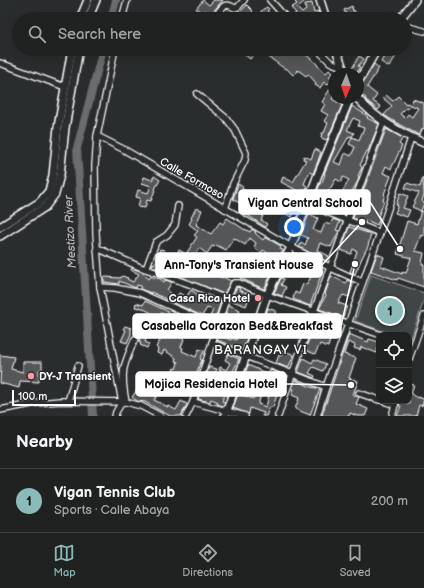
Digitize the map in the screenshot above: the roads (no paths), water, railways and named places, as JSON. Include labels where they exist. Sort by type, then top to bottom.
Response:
[{"type":"main road","points":[[83,12],[88,0]]},
{"type":"main road","points":[[91,12],[96,0]]},
{"type":"main road","points":[[320,0],[324,12]]},
{"type":"main road","points":[[406,12],[415,0]]},
{"type":"main road","points":[[0,236],[45,207],[55,194],[59,181],[65,128],[66,93],[71,56]]},
{"type":"main road","points":[[0,228],[40,202],[49,191],[58,127],[77,56]]},
{"type":"main road","points":[[339,56],[343,68]]},
{"type":"main road","points":[[364,72],[373,56]]},
{"type":"main road","points":[[226,414],[267,295],[291,247],[306,204],[348,104]]},
{"type":"main road","points":[[363,104],[384,121],[411,138],[424,143]]},
{"type":"street","points":[[124,12],[127,0]]},
{"type":"street","points":[[219,12],[226,4],[235,8],[238,7],[244,0]]},
{"type":"street","points":[[270,0],[281,12]]},
{"type":"street","points":[[412,28],[424,31]]},
{"type":"street","points":[[114,56],[97,136],[95,166],[97,248],[100,287],[122,402]]},
{"type":"street","points":[[324,56],[339,68]]},
{"type":"street","points":[[0,63],[66,93]]},
{"type":"street","points":[[197,94],[226,118],[235,130],[246,153],[245,160],[233,184],[225,209]]},
{"type":"street","points":[[278,416],[314,311],[384,121]]},
{"type":"street","name":"Calle Formoso","points":[[97,136],[124,149],[291,247],[362,282]]},
{"type":"street","points":[[317,416],[411,138]]},
{"type":"street","points":[[306,204],[380,233]]},
{"type":"street","points":[[146,269],[156,242],[167,235],[175,225],[178,206]]},
{"type":"street","points":[[97,248],[146,269],[192,284],[226,299]]},
{"type":"street","points":[[186,416],[193,402],[226,299],[233,283],[239,283],[267,295],[376,333]]},
{"type":"street","points":[[100,287],[115,288],[140,293],[217,327]]},
{"type":"street","points":[[412,344],[424,316]]},
{"type":"street","points":[[115,416],[122,402],[123,369],[135,339]]},
{"type":"street","points":[[212,343],[326,387]]},
{"type":"street","points":[[71,401],[78,366]]},
{"type":"street","points":[[359,393],[376,399]]},
{"type":"street","points":[[0,410],[37,403],[71,401],[122,402],[141,406],[160,416]]},
{"type":"street","points":[[193,402],[226,414],[245,416]]},
{"type":"street","points":[[392,416],[396,404]]},
{"type":"waterway","name":"Mestizo River","points":[[113,12],[116,0]]},
{"type":"waterway","name":"Mestizo River","points":[[93,416],[77,148],[101,56]]},
{"type":"place","name":"Ann-Tony's Transient House","points":[[362,222]]},
{"type":"place","name":"Vigan Central School","points":[[400,249]]},
{"type":"place","name":"Casabella Corazon Bed&Breakfast","points":[[355,264]]},
{"type":"place","name":"Casa Rica Hotel","points":[[258,298]]},
{"type":"place","name":"Vigan Tennis Club","points":[[390,311]]},
{"type":"place","name":"DY-J Transient","points":[[31,376]]},
{"type":"place","name":"Mojica Residencia Hotel","points":[[351,385]]},
{"type":"district","name":"BARANGAY VI","points":[[261,349]]}]
